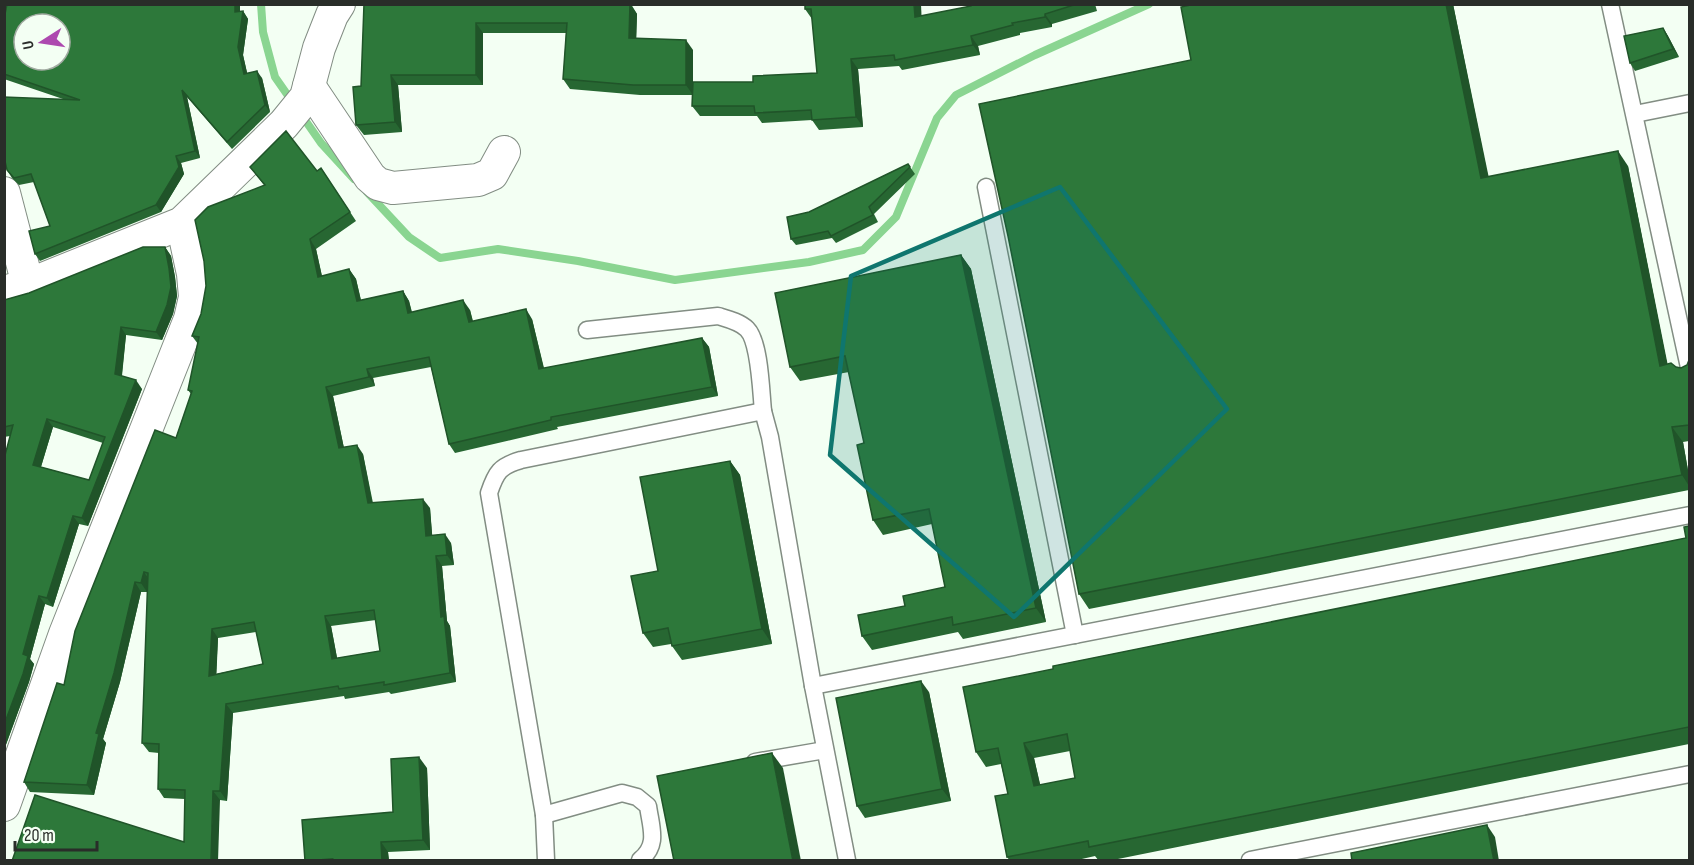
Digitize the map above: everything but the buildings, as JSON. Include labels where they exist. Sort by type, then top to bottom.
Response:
[{"type":"street","points":[[4,193],[16,289],[183,223],[284,124],[307,92],[319,48],[332,15],[339,4]]},
{"type":"street","points":[[307,92],[370,177],[378,184],[393,188],[486,178],[492,174],[504,152]]},
{"type":"street","points":[[4,805],[65,634],[190,319],[195,297],[183,223]]},
{"type":"lane","points":[[1610,4],[1689,372]]},
{"type":"lane","points":[[1635,114],[1689,103]]},
{"type":"lane","points":[[986,188],[1075,635]]},
{"type":"lane","points":[[587,330],[718,316],[747,328],[754,338],[763,411],[770,436],[813,686],[847,861]]},
{"type":"lane","points":[[546,861],[544,815],[489,492],[494,477],[506,464],[521,460],[763,411]]},
{"type":"lane","points":[[813,686],[1689,514]]},
{"type":"lane","points":[[735,766],[825,750]]},
{"type":"lane","points":[[1250,861],[1689,774]]},
{"type":"lane","points":[[544,815],[622,793],[637,797],[648,806],[653,842],[649,854],[640,861]]},
{"type":"highlighted area","points":[[1060,187],[1227,409],[1014,617],[830,455],[851,276]]},
{"type":"waterway","points":[[261,4],[263,32],[275,77],[321,143],[354,179]]},
{"type":"waterway","points":[[367,192],[409,237],[440,258],[498,249],[578,261],[675,280],[809,262],[863,250],[896,217],[937,118],[956,95],[1035,55],[1149,4]]}]
